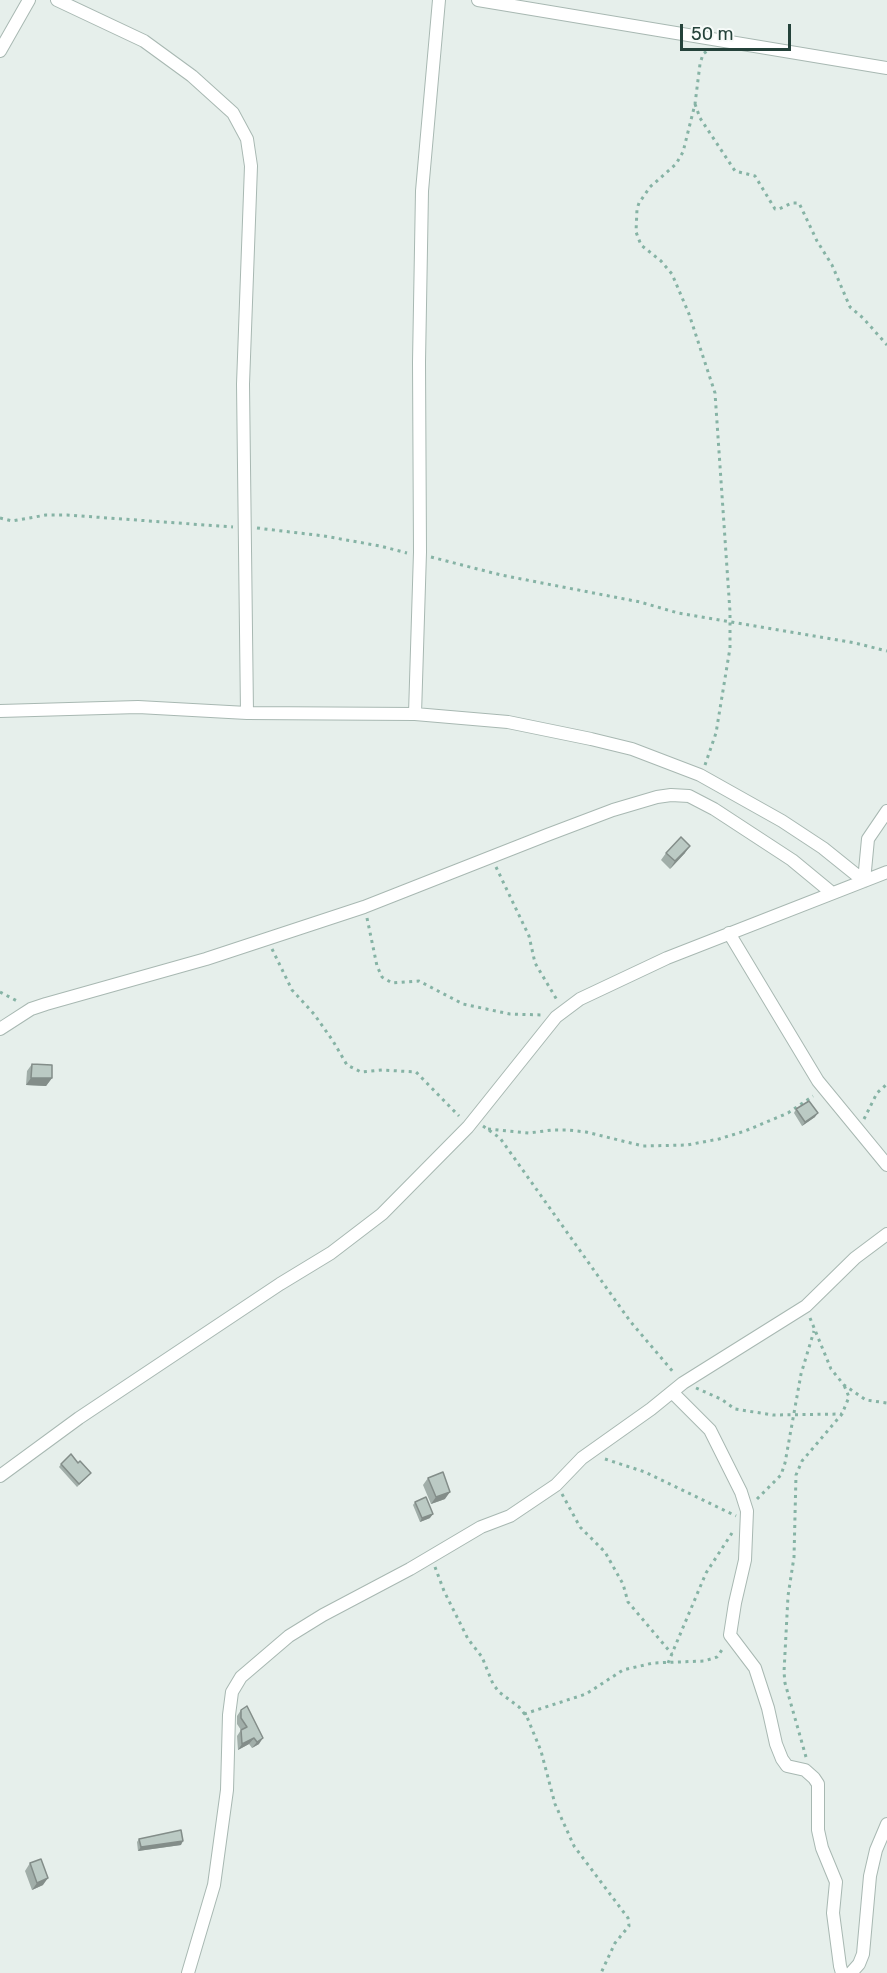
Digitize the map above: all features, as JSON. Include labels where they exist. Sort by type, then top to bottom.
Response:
[{"type":"street","points":[[0,51],[29,0]]},
{"type":"street","points":[[57,0],[144,41],[192,76],[233,113],[247,139],[251,166],[243,384],[247,713]]},
{"type":"street","points":[[415,714],[420,552],[419,362],[422,191],[439,0]]},
{"type":"street","points":[[478,0],[887,68]]},
{"type":"street","points":[[0,711],[138,707],[247,713],[415,714],[508,722],[591,738],[632,749],[700,775],[782,821],[823,848],[864,881]]},
{"type":"street","points":[[0,1029],[31,1009],[184,966],[364,907],[547,835],[635,803],[671,795],[689,796],[742,826],[792,860],[832,893]]},
{"type":"street","points":[[864,881],[868,839],[887,811]]},
{"type":"street","points":[[0,1476],[79,1418],[213,1328],[331,1253],[382,1214],[471,1123],[560,1014],[580,999],[667,958],[887,872]]},
{"type":"street","points":[[729,933],[824,1088],[887,1165]]},
{"type":"street","points":[[188,1973],[214,1885],[228,1790],[229,1715],[232,1692],[241,1677],[289,1636],[323,1615],[431,1557],[481,1527],[510,1516],[556,1485],[588,1454],[683,1383],[806,1306],[855,1258],[887,1234]]},
{"type":"street","points":[[672,1392],[710,1430],[741,1492],[745,1560],[730,1635],[755,1668],[782,1760],[787,1766],[805,1770],[818,1784],[818,1830],[822,1848],[836,1882],[834,1913],[840,1966],[843,1973]]},
{"type":"street","points":[[851,1973],[859,1964],[863,1954],[870,1876],[876,1850],[887,1824]]},
{"type":"path","points":[[700,775],[716,733],[730,648],[716,393],[689,314],[672,274],[661,261],[641,245],[636,232],[639,202],[650,187],[676,164],[683,152],[700,64],[703,54],[709,49]]},
{"type":"path","points":[[694,104],[700,118],[730,165],[740,174],[755,176],[775,209],[792,202],[800,203],[817,242],[832,265],[850,307],[887,345]]},
{"type":"path","points":[[0,518],[12,521],[46,514],[294,531],[408,553],[420,552],[438,560],[501,575],[640,602],[678,613],[855,643],[887,651]]},
{"type":"path","points":[[364,907],[377,966],[382,977],[392,983],[419,981],[463,1004],[510,1014],[560,1014],[536,963],[529,936],[492,857]]},
{"type":"path","points":[[268,939],[292,990],[327,1032],[347,1065],[361,1072],[382,1070],[416,1072],[471,1123],[487,1129],[500,1138],[630,1321],[683,1383],[721,1399],[735,1409],[773,1415],[843,1414]]},
{"type":"path","points":[[0,992],[31,1009]]},
{"type":"path","points":[[858,1130],[877,1093],[887,1083]]},
{"type":"path","points":[[487,1129],[529,1133],[567,1130],[586,1132],[643,1146],[687,1145],[745,1131],[788,1113],[824,1088]]},
{"type":"path","points":[[806,1306],[831,1369],[844,1384],[866,1400],[887,1404]]},
{"type":"path","points":[[668,1663],[706,1573],[744,1515],[781,1475],[801,1374],[814,1331]]},
{"type":"path","points":[[810,1774],[784,1672],[788,1596],[794,1557],[796,1475],[802,1461],[843,1414],[849,1397],[844,1384]]},
{"type":"path","points":[[588,1454],[645,1472],[744,1515]]},
{"type":"path","points":[[556,1485],[580,1527],[605,1552],[623,1584],[628,1602],[672,1654]]},
{"type":"path","points":[[431,1557],[444,1591],[468,1639],[482,1657],[493,1684],[527,1717],[541,1751],[555,1804],[574,1846],[630,1921],[629,1926],[615,1942],[601,1973]]},
{"type":"path","points":[[524,1713],[586,1694],[623,1670],[653,1663],[704,1661],[717,1657],[730,1635]]},
{"type":"building","points":[[681,837],[690,846],[675,861],[666,853]]},
{"type":"building","points":[[32,1064],[52,1065],[52,1078],[31,1078]]},
{"type":"building","points":[[809,1101],[818,1113],[805,1122],[796,1109]]},
{"type":"building","points":[[71,1454],[91,1473],[79,1484],[61,1464]]},
{"type":"building","points":[[443,1472],[450,1492],[436,1497],[428,1478]]},
{"type":"building","points":[[426,1497],[433,1514],[422,1518],[415,1502]]},
{"type":"building","points":[[247,1706],[263,1738],[257,1742],[254,1738],[242,1744],[241,1730],[247,1727],[241,1718],[241,1710]]},
{"type":"building","points":[[181,1830],[183,1841],[141,1847],[139,1839]]},
{"type":"building","points":[[41,1859],[48,1878],[37,1883],[30,1863]]}]
